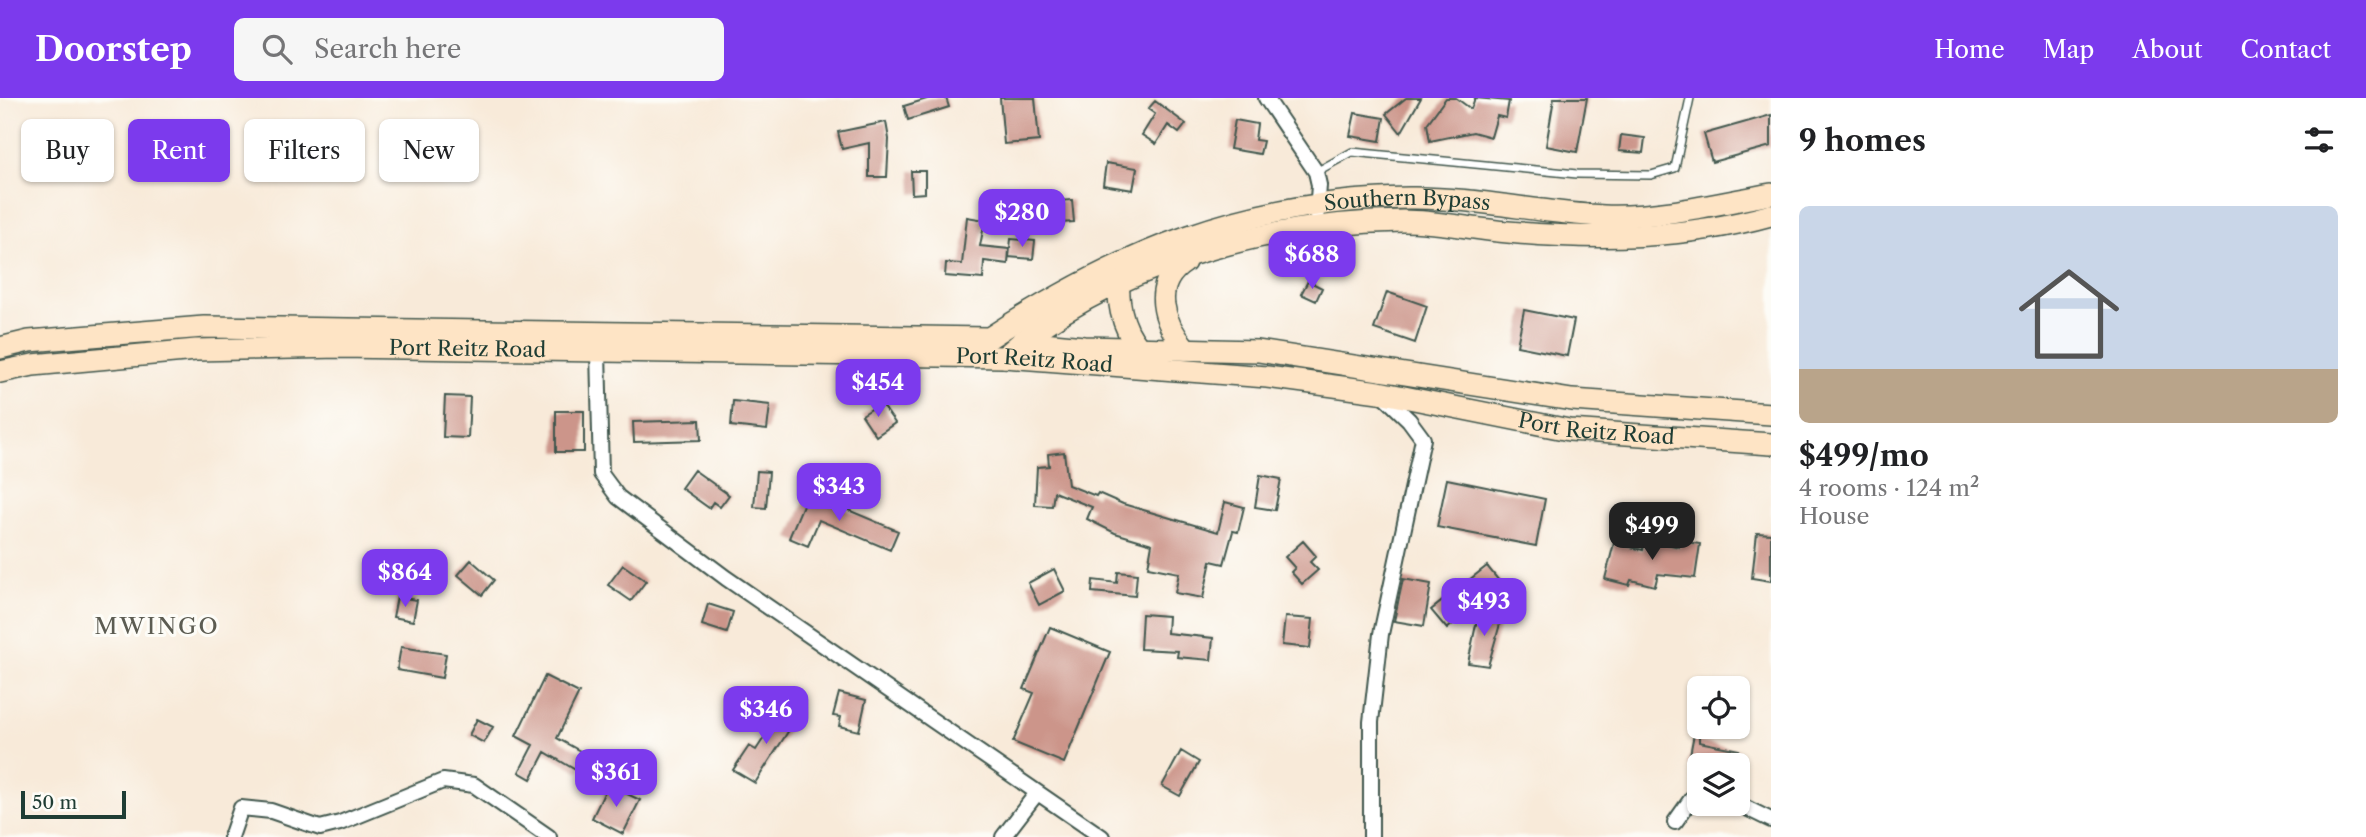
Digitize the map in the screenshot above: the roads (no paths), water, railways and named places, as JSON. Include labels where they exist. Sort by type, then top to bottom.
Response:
[{"type":"main road","name":"Southern Bypass","points":[[989,338],[1040,305],[1122,261],[1257,215],[1319,203],[1411,198],[1605,216],[1667,213],[1771,194]]},
{"type":"main road","name":"Southern Bypass","points":[[1004,357],[1023,341],[1118,284],[1199,253],[1258,236],[1306,228],[1404,221],[1522,233],[1600,237],[1674,235],[1771,215]]},
{"type":"main road","points":[[1186,349],[1173,334],[1164,314],[1163,293],[1176,268],[1199,253]]},
{"type":"main road","points":[[1122,261],[1118,284],[1121,311],[1127,332],[1139,348]]},
{"type":"main road","points":[[0,348],[29,341],[204,327],[989,338]]},
{"type":"main road","name":"Port Reitz Road","points":[[1023,341],[1084,347],[1258,351],[1572,400],[1771,414]]},
{"type":"main road","name":"Port Reitz Road","points":[[0,372],[33,365],[196,350],[340,347],[1004,357],[1266,377],[1380,392],[1569,430],[1771,444]]},
{"type":"street","points":[[1273,101],[1316,172],[1319,203],[1317,215],[1306,228]]},
{"type":"street","name":"Port Reitz Road","points":[[989,338],[1023,341]]},
{"type":"street","points":[[598,351],[601,474],[618,497],[726,578],[1102,837]]},
{"type":"street","points":[[1371,837],[1371,722],[1381,634],[1423,439],[1409,420],[1380,392]]},
{"type":"street","points":[[231,837],[242,808],[271,811],[320,828],[340,823],[443,782],[474,785],[549,837]]},
{"type":"street","points":[[1003,837],[1037,793]]},
{"type":"street","points":[[1675,822],[1687,805]]},
{"type":"street","points":[[1750,810],[1771,820]]},
{"type":"lane","points":[[1316,172],[1352,152],[1577,174],[1651,175],[1675,168],[1690,98]]},
{"type":"district","name":"MWINGO","points":[[157,626]]}]
